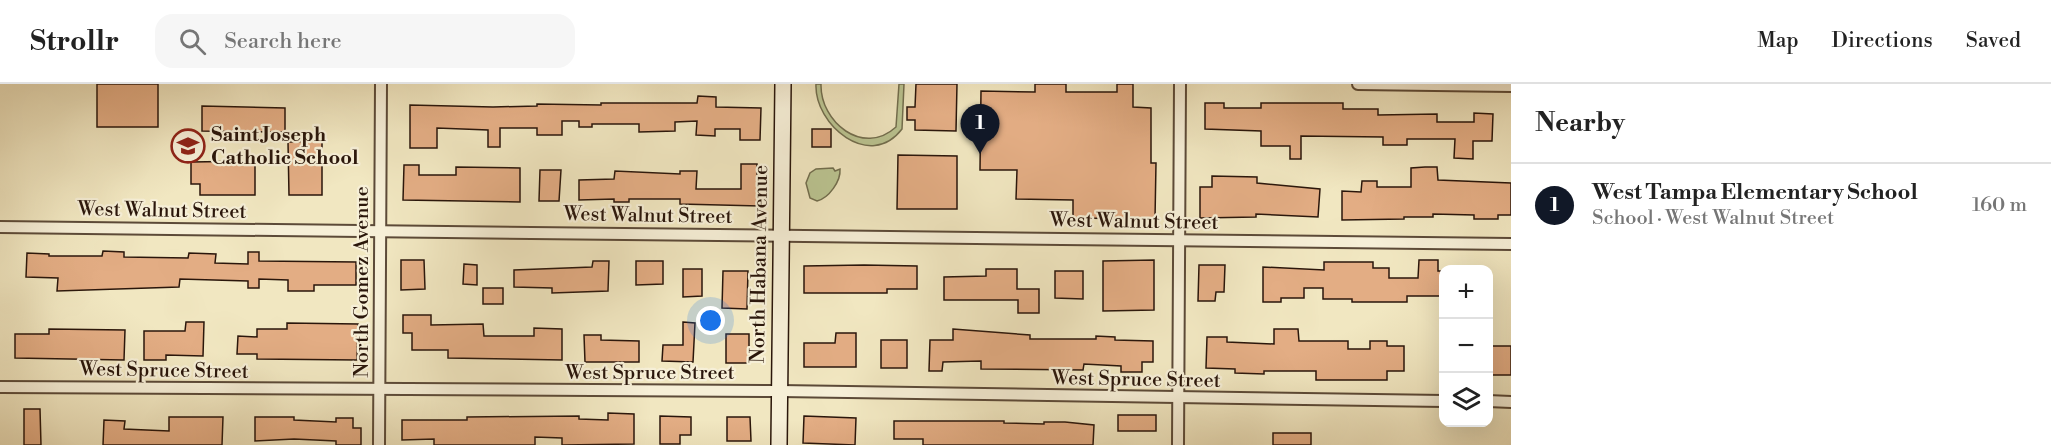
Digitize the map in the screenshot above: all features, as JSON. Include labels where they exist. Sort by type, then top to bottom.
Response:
[{"type":"street","name":"North Gomez Avenue","points":[[379,445],[381,84]]},
{"type":"street","name":"North Habana Avenue","points":[[779,445],[783,84]]},
{"type":"street","points":[[1178,445],[1180,84]]},
{"type":"street","points":[[1358,84],[1511,86]]},
{"type":"street","name":"West Walnut Street","points":[[0,227],[1511,244]]},
{"type":"street","name":"West Spruce Street","points":[[0,387],[379,391],[780,391],[1178,399],[1439,401]]},
{"type":"street","points":[[1493,401],[1511,402]]},
{"type":"green space","points":[[816,84],[821,84],[828,111],[836,122],[846,131],[858,137],[870,138],[883,135],[896,127],[899,84],[904,84],[902,129],[889,141],[875,145],[860,144],[846,138],[824,114],[818,99]]},
{"type":"green space","points":[[833,168],[835,171],[840,169],[840,174],[833,188],[817,201],[810,198],[806,183],[810,173],[816,169]]},
{"type":"building","points":[[97,84],[158,84],[158,127],[97,127]]},
{"type":"building","points":[[916,84],[957,84],[956,131],[915,130],[915,120],[907,120],[907,107],[915,107]]},
{"type":"building","points":[[1035,84],[1066,84],[1066,92],[1117,92],[1117,84],[1133,84],[1133,107],[1151,108],[1151,163],[1156,163],[1155,219],[1073,218],[1073,200],[1016,199],[1017,170],[980,170],[981,91],[1035,92]]},
{"type":"building","points":[[698,96],[716,97],[716,107],[761,108],[760,140],[740,140],[740,129],[715,129],[715,136],[696,135],[697,121],[675,122],[675,131],[639,132],[639,124],[592,124],[592,127],[579,127],[579,121],[562,121],[562,135],[537,135],[537,128],[500,128],[500,147],[488,147],[488,130],[437,128],[437,148],[410,148],[410,105],[493,107],[537,106],[537,104],[697,103]]},
{"type":"building","points":[[1205,103],[1224,103],[1224,108],[1261,108],[1261,103],[1343,103],[1343,109],[1378,109],[1378,115],[1437,114],[1437,122],[1474,122],[1474,113],[1493,114],[1492,141],[1473,141],[1473,159],[1454,158],[1455,139],[1407,139],[1407,145],[1383,145],[1383,137],[1301,136],[1301,159],[1290,159],[1290,146],[1261,146],[1261,131],[1205,129]]},
{"type":"building","points":[[202,106],[285,108],[285,132],[202,131]]},
{"type":"building","points":[[812,129],[831,129],[831,147],[812,147]]},
{"type":"building","points":[[322,141],[322,195],[289,195],[288,142]]},
{"type":"building","points":[[898,155],[957,156],[957,209],[897,209]]},
{"type":"building","points":[[255,161],[255,195],[200,195],[200,184],[191,184],[191,162]]},
{"type":"building","points":[[741,164],[757,164],[757,180],[760,180],[760,206],[680,204],[680,199],[629,199],[629,202],[614,202],[614,199],[579,200],[579,180],[614,179],[615,171],[680,174],[680,171],[697,171],[696,189],[741,189]]},
{"type":"building","points":[[404,165],[419,165],[419,175],[456,175],[456,167],[520,168],[520,202],[403,200]]},
{"type":"building","points":[[1437,167],[1438,180],[1511,183],[1511,215],[1498,215],[1498,219],[1474,219],[1474,215],[1433,214],[1433,217],[1404,217],[1404,219],[1342,220],[1342,191],[1361,192],[1362,181],[1377,181],[1377,187],[1411,187],[1411,168]]},
{"type":"building","points":[[540,170],[561,170],[559,201],[539,201]]},
{"type":"building","points":[[1212,176],[1257,177],[1257,183],[1320,189],[1318,217],[1256,214],[1256,217],[1200,218],[1200,187],[1212,187]]},
{"type":"building","points":[[103,251],[124,252],[124,257],[188,258],[189,253],[216,254],[215,263],[248,264],[248,252],[259,252],[259,261],[356,262],[356,285],[314,285],[314,291],[288,291],[288,280],[259,279],[259,288],[248,288],[248,281],[180,279],[179,287],[57,291],[58,278],[26,277],[27,253],[49,254],[49,256],[102,256]]},
{"type":"building","points":[[401,260],[424,260],[425,289],[401,290]]},
{"type":"building","points":[[1154,260],[1154,310],[1103,311],[1103,261]]},
{"type":"building","points":[[1419,260],[1438,260],[1439,296],[1407,296],[1407,302],[1352,302],[1352,299],[1323,299],[1323,288],[1304,288],[1304,298],[1281,298],[1281,302],[1263,302],[1263,267],[1324,270],[1324,262],[1373,262],[1373,268],[1389,268],[1389,278],[1418,278]]},
{"type":"building","points":[[593,261],[609,261],[608,291],[552,293],[552,288],[514,287],[514,270],[592,267]]},
{"type":"building","points":[[636,261],[663,261],[663,284],[636,285]]},
{"type":"building","points":[[464,264],[477,265],[477,285],[463,284]]},
{"type":"building","points":[[1199,265],[1225,265],[1224,292],[1216,292],[1215,301],[1198,301]]},
{"type":"building","points":[[804,266],[917,266],[917,289],[887,289],[887,293],[804,293]]},
{"type":"building","points":[[683,269],[702,269],[702,296],[683,297]]},
{"type":"building","points":[[986,269],[1017,269],[1017,289],[1039,289],[1039,313],[1018,313],[1018,300],[944,300],[944,277],[986,276]]},
{"type":"building","points":[[723,271],[748,271],[747,309],[722,308]]},
{"type":"building","points":[[1055,271],[1083,271],[1083,299],[1055,298]]},
{"type":"building","points":[[483,288],[503,288],[503,304],[483,304]]},
{"type":"building","points":[[403,315],[431,315],[431,325],[483,324],[484,336],[534,336],[534,328],[562,329],[562,360],[448,358],[448,350],[412,350],[412,333],[403,333]]},
{"type":"building","points":[[186,322],[204,322],[203,356],[166,355],[166,360],[144,360],[144,331],[185,331]]},
{"type":"building","points":[[683,322],[695,323],[693,362],[662,361],[663,345],[683,345]]},
{"type":"building","points":[[287,323],[358,324],[357,360],[257,359],[257,354],[237,354],[238,336],[257,337],[257,329],[287,329]]},
{"type":"building","points":[[49,329],[125,330],[124,360],[15,358],[15,334],[49,334]]},
{"type":"building","points":[[953,329],[1030,335],[1030,339],[1096,339],[1096,336],[1115,337],[1115,340],[1153,341],[1153,362],[1142,362],[1142,372],[1121,372],[1121,366],[1084,364],[1083,370],[981,369],[981,361],[943,362],[942,371],[929,371],[930,340],[953,340]]},
{"type":"building","points":[[1274,329],[1298,329],[1299,341],[1348,341],[1348,349],[1370,349],[1370,341],[1387,341],[1387,346],[1404,346],[1404,371],[1387,371],[1387,380],[1316,380],[1316,371],[1264,371],[1264,374],[1235,373],[1235,369],[1206,368],[1207,337],[1227,337],[1227,342],[1274,344]]},
{"type":"building","points":[[836,333],[856,333],[856,367],[804,367],[804,343],[835,343]]},
{"type":"building","points":[[726,334],[749,334],[749,363],[726,363]]},
{"type":"building","points":[[584,335],[601,335],[601,340],[639,341],[639,362],[585,362]]},
{"type":"building","points":[[881,340],[907,340],[907,368],[881,368]]},
{"type":"building","points":[[1493,346],[1511,346],[1511,375],[1493,375]]},
{"type":"building","points":[[24,409],[40,409],[41,445],[24,445]]},
{"type":"building","points":[[608,413],[634,414],[634,444],[562,445],[562,438],[535,437],[535,445],[434,445],[434,439],[402,440],[402,420],[579,416],[579,419],[608,420]]},
{"type":"building","points":[[1118,415],[1156,415],[1156,431],[1118,431]]},
{"type":"building","points":[[660,416],[691,417],[691,435],[680,435],[680,444],[660,444]]},
{"type":"building","points":[[804,416],[856,418],[855,445],[803,443]]},
{"type":"building","points":[[169,417],[223,417],[222,445],[103,445],[104,420],[125,421],[124,429],[169,431]]},
{"type":"building","points":[[255,417],[294,417],[294,420],[336,422],[336,418],[353,418],[353,428],[361,428],[361,445],[336,445],[336,441],[294,439],[255,441]]},
{"type":"building","points":[[727,417],[750,417],[751,441],[727,441]]},
{"type":"building","points":[[894,421],[1004,421],[1004,423],[1044,424],[1044,422],[1065,422],[1094,425],[1093,445],[923,445],[923,439],[894,439]]},
{"type":"building","points":[[1273,433],[1311,433],[1311,445],[1273,445]]},
{"type":"place","name":"Saint Joseph Catholic School","points":[[188,146]]},
{"type":"place","name":"West Tampa Elementary School","points":[[980,154]]}]
